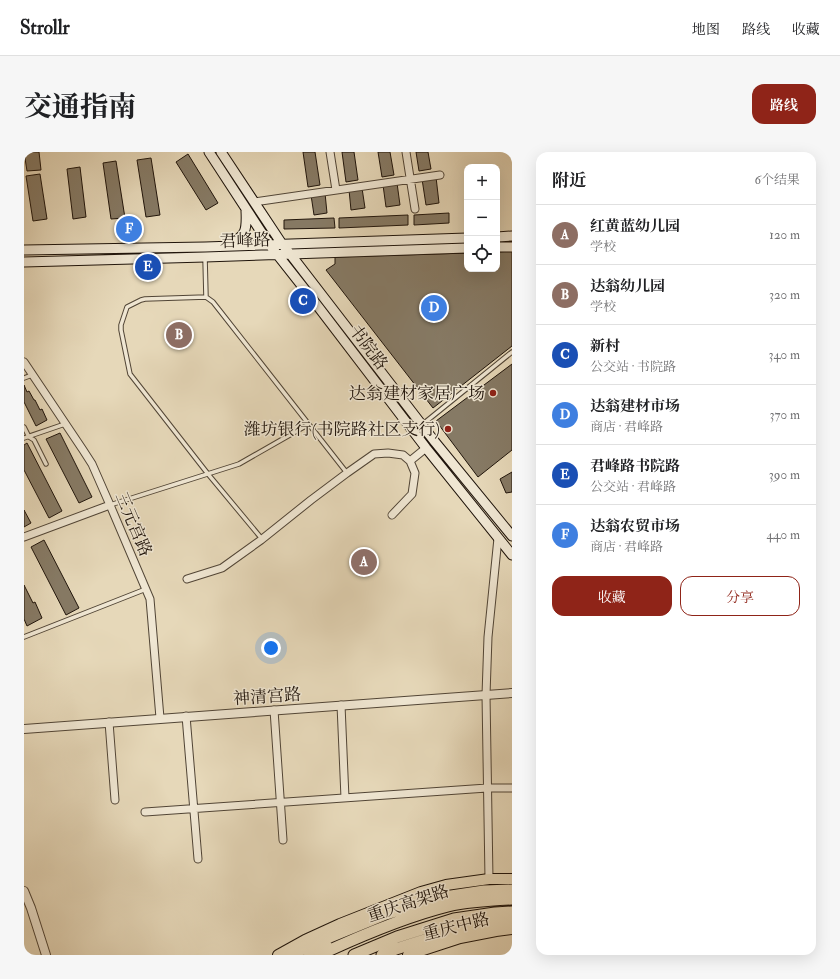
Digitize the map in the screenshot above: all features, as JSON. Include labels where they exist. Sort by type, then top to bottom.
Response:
[{"type":"highway","points":[[292,954],[386,914],[438,898],[484,891],[512,890]]},
{"type":"highway","name":"重庆高架路","points":[[319,955],[419,914],[449,906],[489,900],[512,899]]},
{"type":"highway","name":"重庆高架路","points":[[354,955],[397,937],[454,919],[512,912]]},
{"type":"highway","points":[[382,955],[396,949],[456,930],[512,923]]},
{"type":"main road","name":"书院路","points":[[209,152],[269,244],[426,448],[512,555]]},
{"type":"main road","name":"书院路","points":[[221,152],[282,244],[422,425],[512,536]]},
{"type":"main road","points":[[227,246],[237,241],[246,230],[246,210]]},
{"type":"main road","points":[[500,237],[512,236]]},
{"type":"main road","name":"君峰路","points":[[24,250],[227,246],[464,238]]},
{"type":"main road","points":[[500,247],[512,247]]},
{"type":"main road","name":"君峰路","points":[[24,262],[205,258],[464,248]]},
{"type":"main road","points":[[278,955],[305,940],[340,924],[421,892],[446,885],[489,879],[512,879]]},
{"type":"main road","name":"重庆中路","points":[[309,955],[387,920],[446,902],[488,896],[512,895]]},
{"type":"main road","name":"重庆中路","points":[[368,955],[398,941],[454,924],[512,918]]},
{"type":"main road","name":"重庆中路","points":[[408,955],[460,938],[512,929]]},
{"type":"street","points":[[330,152],[336,190]]},
{"type":"street","points":[[406,152],[415,208]]},
{"type":"street","points":[[254,202],[440,175]]},
{"type":"street","name":"三元宫路","points":[[24,362],[92,464],[150,599],[160,718]]},
{"type":"street","points":[[410,461],[426,448]]},
{"type":"street","points":[[187,579],[222,568],[374,454],[403,454],[410,461],[414,474],[412,494],[392,515]]},
{"type":"street","points":[[24,537],[110,505]]},
{"type":"street","points":[[489,879],[486,695],[488,637],[498,538]]},
{"type":"street","name":"神清宫路","points":[[24,729],[512,693]]},
{"type":"street","points":[[341,705],[345,798]]},
{"type":"street","points":[[274,710],[283,840]]},
{"type":"street","points":[[186,716],[198,860]]},
{"type":"street","points":[[109,722],[116,800]]},
{"type":"street","points":[[144,812],[487,788],[512,788]]},
{"type":"street","points":[[24,891],[46,955]]},
{"type":"lane","points":[[205,258],[206,297]]},
{"type":"lane","points":[[262,539],[208,474],[130,374],[121,330],[121,325],[127,308],[141,300],[206,297],[213,302],[347,473]]},
{"type":"lane","points":[[422,425],[512,352]]},
{"type":"lane","points":[[24,378],[33,375]]},
{"type":"lane","points":[[24,438],[65,424]]},
{"type":"lane","points":[[110,505],[239,464],[309,424]]},
{"type":"lane","points":[[24,427],[29,437],[34,440],[46,464]]},
{"type":"lane","points":[[24,636],[146,589]]},
{"type":"building","points":[[24,152],[39,152],[41,170],[27,171]]},
{"type":"building","points":[[303,152],[315,152],[320,185],[308,187]]},
{"type":"building","points":[[342,152],[354,152],[358,180],[346,182]]},
{"type":"building","points":[[378,152],[390,152],[394,175],[382,177]]},
{"type":"building","points":[[416,152],[428,152],[431,169],[419,171]]},
{"type":"building","points":[[188,154],[218,203],[206,210],[176,162]]},
{"type":"building","points":[[151,158],[160,215],[146,217],[137,160]]},
{"type":"building","points":[[116,161],[125,218],[111,219],[103,163]]},
{"type":"building","points":[[80,167],[86,217],[73,219],[67,169]]},
{"type":"building","points":[[40,174],[47,219],[33,221],[26,176]]},
{"type":"building","points":[[436,177],[439,203],[426,205],[422,179]]},
{"type":"building","points":[[397,183],[400,205],[386,207],[383,185]]},
{"type":"building","points":[[362,188],[365,208],[351,210],[349,190]]},
{"type":"building","points":[[325,193],[327,213],[314,215],[311,195]]},
{"type":"building","points":[[449,213],[449,223],[414,225],[414,215]]},
{"type":"building","points":[[408,215],[408,225],[339,228],[339,218]]},
{"type":"building","points":[[334,218],[335,228],[284,229],[284,220]]},
{"type":"building","points":[[512,251],[512,346],[433,408],[326,270],[335,264],[335,257],[464,253],[464,272],[500,272],[500,252]]},
{"type":"building","name":"达翁建材家居广场","points":[[512,364],[512,450],[478,477],[436,421]]},
{"type":"building","points":[[24,385],[27,392],[29,391],[40,410],[42,409],[47,420],[36,426],[24,402]]},
{"type":"building","points":[[60,433],[92,497],[79,503],[46,439]]},
{"type":"building","points":[[27,443],[62,511],[49,518],[24,470],[24,445]]},
{"type":"building","points":[[512,472],[512,492],[506,493],[500,479]]},
{"type":"building","points":[[24,510],[31,523],[24,527]]},
{"type":"building","points":[[44,540],[79,608],[66,615],[31,547]]},
{"type":"building","points":[[24,585],[33,603],[35,602],[42,618],[27,626],[24,619]]},
{"type":"place","name":"达翁农贸市场","points":[[129,229]]},
{"type":"place","name":"君峰路书院路","points":[[148,267]]},
{"type":"place","name":"新村","points":[[303,301]]},
{"type":"place","name":"达翁建材市场","points":[[434,308]]},
{"type":"place","name":"达翁幼儿园","points":[[179,335]]},
{"type":"place","name":"达翁建材家居广场","points":[[493,393]]},
{"type":"place","name":"潍坊银行(书院路社区支行)","points":[[448,429]]},
{"type":"place","name":"红黄蓝幼儿园","points":[[364,562]]}]
